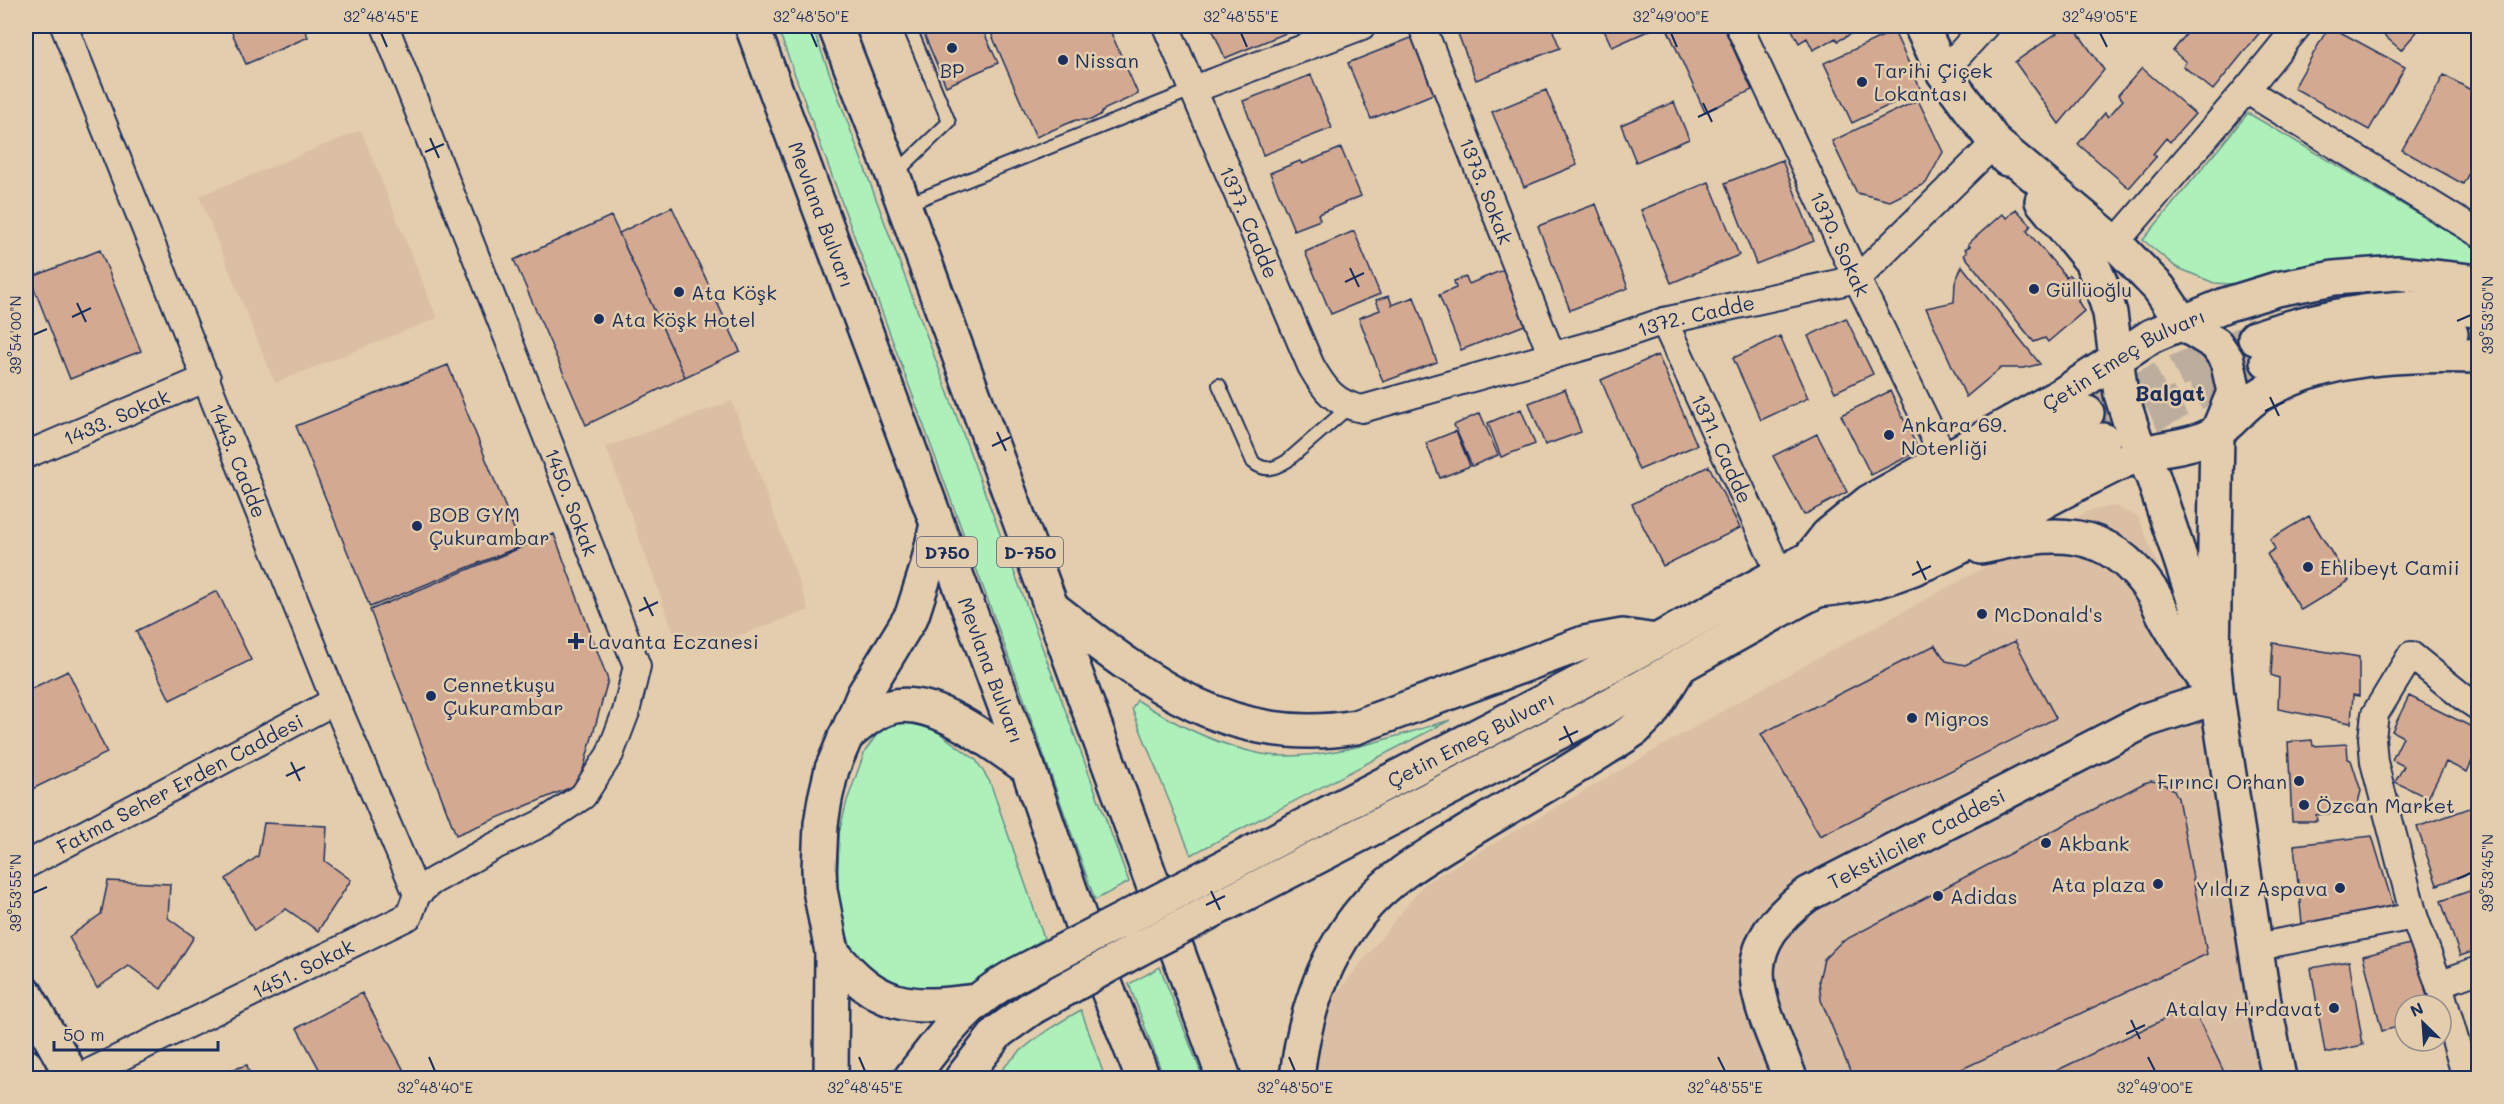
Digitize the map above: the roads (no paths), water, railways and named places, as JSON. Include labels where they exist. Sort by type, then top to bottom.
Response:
[{"type":"main road","name":"Mevlana Bulvarı","points":[[752,26],[1028,768],[1086,936],[1143,1078]]},
{"type":"main road","name":"D-750","points":[[835,26],[898,190],[1224,1078]]},
{"type":"main road","points":[[1921,26],[1942,72],[1995,143],[2091,261],[2109,308],[2121,394],[2135,438],[2144,453],[2213,657]]},
{"type":"main road","points":[[1995,143],[2115,243],[2159,288],[2183,324],[2216,344],[2227,360],[2234,392],[2217,433],[2213,657],[2217,697],[2256,950],[2279,1078]]},
{"type":"main road","name":"Çetin Emeç Bulvarı","points":[[1810,558],[1828,535],[1869,502],[2063,394],[2117,356],[2151,336],[2224,305],[2277,289],[2334,278],[2397,273],[2478,282]]},
{"type":"main road","points":[[2478,310],[2392,307],[2342,314],[2292,326],[2261,349],[2313,347],[2399,332],[2478,337]]},
{"type":"main road","name":"Çetin Emeç Bulvarı","points":[[1817,590],[1850,587],[1876,581],[1938,557],[2091,477],[2144,453],[2191,444],[2217,433],[2261,393],[2310,372],[2354,360],[2419,355],[2478,356]]},
{"type":"main road","name":"Çetin Emeç Bulvarı","points":[[911,1078],[953,1023],[976,1001],[1016,975],[1575,685],[1810,558],[2095,427],[1817,590],[1592,715],[1140,948],[1033,1006],[998,1032],[962,1078]]},
{"type":"main road","points":[[831,1078],[832,952],[820,890],[820,846],[825,800],[832,769],[843,738],[864,694],[912,615],[927,568],[937,524]]},
{"type":"main road","points":[[1938,557],[2035,536],[2069,536],[2097,543],[2122,557],[2152,592],[2167,621],[2217,697]]},
{"type":"main road","points":[[1050,606],[1105,649],[1149,679],[1202,708],[1246,724],[1300,732],[1356,727],[1584,643],[1623,636],[1656,640]]},
{"type":"main road","points":[[1297,1078],[1304,1034],[1316,989],[1359,913],[1407,868],[1635,729],[1651,713],[1680,666]]},
{"type":"main road","name":"Tekstilciler Caddesi","points":[[1790,1078],[1762,1002],[1756,969],[1759,953],[1768,932],[1787,909],[1808,894],[2146,720],[2217,697]]},
{"type":"main road","points":[[843,738],[873,714],[890,707],[904,704],[922,706],[964,726],[1028,768]]},
{"type":"main road","points":[[832,952],[863,986],[896,1002],[919,1006],[976,1001]]},
{"type":"main road","points":[[26,994],[73,1078]]},
{"type":"main road","points":[[26,1066],[32,1078]]},
{"type":"street","name":"1443. Cadde","points":[[64,26],[335,701],[417,894]]},
{"type":"street","name":"1450. Sokak","points":[[385,26],[637,666],[626,712],[610,754],[583,796],[542,823],[491,848],[431,882],[417,894]]},
{"type":"street","name":"1377. Cadde","points":[[1166,26],[1311,366],[1332,398],[1349,406]]},
{"type":"street","points":[[1192,90],[1362,26]]},
{"type":"street","name":"1373. Sokak","points":[[1422,26],[1552,356]]},
{"type":"street","name":"1370. Sokak","points":[[1739,26],[1857,279],[1945,460]]},
{"type":"street","points":[[1942,72],[1985,26]]},
{"type":"street","points":[[2115,243],[2298,26]]},
{"type":"street","points":[[2246,90],[2478,233]]},
{"type":"street","points":[[1857,279],[1995,143]]},
{"type":"street","name":"1372. Cadde","points":[[1349,406],[1362,409],[1387,404],[1664,321],[1857,279]]},
{"type":"street","name":"1371. Cadde","points":[[1664,321],[1780,574]]},
{"type":"street","name":"1433. Sokak","points":[[26,455],[207,378]]},
{"type":"street","points":[[2466,1078],[2439,984],[2414,916],[2374,762],[2372,738],[2375,714],[2411,655],[2473,700]]},
{"type":"street","name":"Fatma Seher Erden Caddesi","points":[[26,865],[335,701]]},
{"type":"street","name":"1451. Sokak","points":[[78,1078],[409,916],[417,894]]},
{"type":"street","points":[[2256,950],[2276,943],[2414,916]]},
{"type":"street","points":[[2439,984],[2478,970]]},
{"type":"lane","points":[[898,190],[949,122],[909,26]]},
{"type":"lane","points":[[898,190],[1192,90]]},
{"type":"lane","points":[[1219,385],[1253,462],[1263,469],[1276,467],[1287,461],[1349,406]]},
{"type":"tunnel","points":[[2087,413],[2255,338]]},
{"type":"tunnel","points":[[2107,438],[2267,361]]},
{"type":"place","name":"BP","points":[[952,48]]},
{"type":"place","name":"Nissan","points":[[1063,60]]},
{"type":"place","name":"Tarihi Çiçek Lokantası","points":[[1862,82]]},
{"type":"place","name":"Güllüoğlu","points":[[2034,289]]},
{"type":"place","name":"Ata Köşk","points":[[679,292]]},
{"type":"place","name":"Ata Köşk Hotel","points":[[599,319]]},
{"type":"place","name":"Ankara 69. Noterliği","points":[[1889,435]]},
{"type":"place","name":"BOB GYM Çukurambar","points":[[417,526]]},
{"type":"place","name":"Ehlibeyt Camii","points":[[2308,567]]},
{"type":"place","name":"McDonald's","points":[[1982,614]]},
{"type":"place","name":"Lavanta Eczanesi","points":[[576,641]]},
{"type":"place","name":"Cennetkuşu Çukurambar","points":[[431,696]]},
{"type":"place","name":"Migros","points":[[1912,718]]},
{"type":"place","name":"Fırıncı Orhan","points":[[2299,781]]},
{"type":"place","name":"Özcan Market","points":[[2304,805]]},
{"type":"place","name":"Akbank","points":[[2046,843]]},
{"type":"place","name":"Ata plaza","points":[[2158,884]]},
{"type":"place","name":"Yıldız Aspava","points":[[2340,888]]},
{"type":"place","name":"Adidas","points":[[1938,896]]},
{"type":"place","name":"Atalay Hırdavat","points":[[2334,1008]]},
{"type":"district","name":"Balgat","points":[[2170,392]]}]
